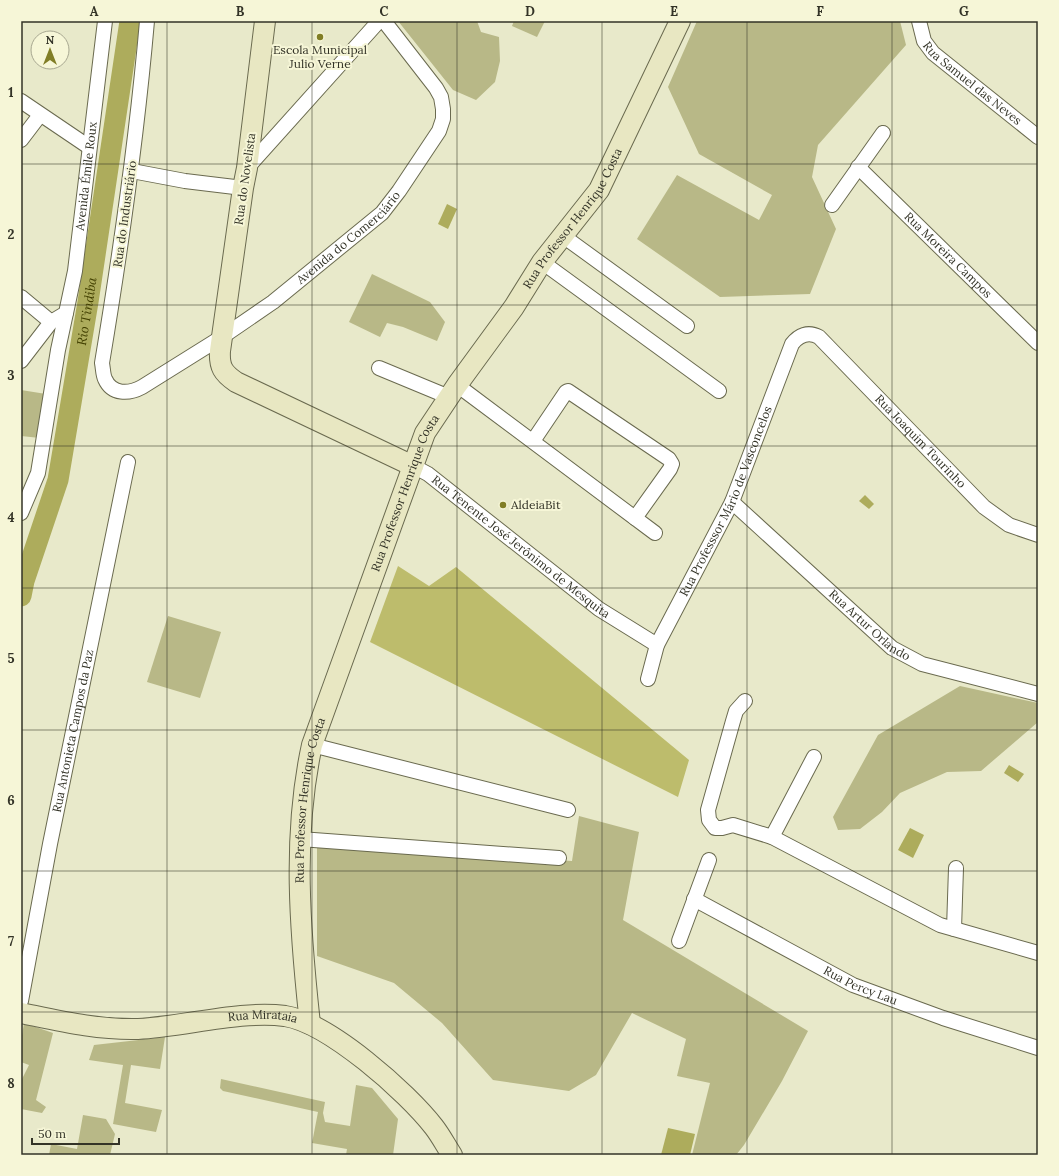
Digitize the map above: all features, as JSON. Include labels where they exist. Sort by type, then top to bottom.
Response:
[{"type":"street","name":"Avenida Émile Roux","points":[[21,513],[38,473],[58,350],[75,271],[105,21]]},
{"type":"street","name":"Rua do Industriário","points":[[127,392],[118,392],[109,386],[104,379],[102,363],[132,171],[140,106],[147,21]]},
{"type":"street","name":"Rua do Novelista","points":[[222,337],[243,188],[248,168],[265,21]]},
{"type":"street","points":[[248,168],[379,21]]},
{"type":"street","name":"Avenida do Comerciário","points":[[127,392],[142,387],[222,337],[273,302],[382,213],[399,191],[439,131],[443,119],[441,97],[436,88],[384,21]]},
{"type":"street","name":"Rua Professor Henrique Costa","points":[[310,1024],[304,964],[300,838],[304,790],[312,745],[425,433],[453,391],[514,307],[542,262],[599,190],[680,21]]},
{"type":"street","name":"Rua Samuel das Neves","points":[[919,21],[924,41],[933,53],[1038,137]]},
{"type":"street","points":[[21,101],[89,147]]},
{"type":"street","points":[[21,140],[40,115]]},
{"type":"street","points":[[832,205],[883,133]]},
{"type":"street","name":"Rua Moreira Campos","points":[[858,167],[1038,343]]},
{"type":"street","points":[[132,171],[185,181],[243,188]]},
{"type":"street","points":[[563,236],[686,326]]},
{"type":"street","points":[[542,262],[719,391]]},
{"type":"street","points":[[21,297],[51,322]]},
{"type":"street","points":[[21,361],[51,322],[66,313]]},
{"type":"street","name":"Rua Professsor Mário de Vasconcelos","points":[[648,679],[657,645],[732,502],[792,344],[797,338],[813,334]]},
{"type":"street","name":"Rua Joaquim Tourinho","points":[[813,334],[819,337],[984,507],[1009,525],[1038,535]]},
{"type":"street","name":"Rua Tenente José Jerônimo de Mesquita","points":[[222,337],[219,363],[225,374],[236,382],[428,474],[599,609],[657,645]]},
{"type":"street","points":[[379,368],[453,391],[533,441],[655,533]]},
{"type":"street","points":[[533,441],[568,391],[669,459],[672,464],[670,470],[636,518]]},
{"type":"street","name":"Rua Antonieta Campos da Paz","points":[[21,1001],[50,844],[128,462]]},
{"type":"street","name":"Rua Artur Orlando","points":[[732,502],[892,648],[922,664],[1038,694]]},
{"type":"street","points":[[745,700],[736,711],[708,810],[709,820],[715,828],[733,825],[772,837],[940,925],[1038,953]]},
{"type":"street","points":[[312,745],[568,810]]},
{"type":"street","points":[[772,837],[814,757]]},
{"type":"street","points":[[300,838],[559,858]]},
{"type":"street","points":[[679,941],[709,860]]},
{"type":"street","points":[[954,928],[956,868]]},
{"type":"street","name":"Rua Percy Lau","points":[[694,899],[853,985],[943,1018],[1038,1048]]},
{"type":"street","name":"Rua Mirataia","points":[[21,1013],[71,1024],[115,1029],[139,1029],[265,1015],[286,1016],[310,1024],[357,1056],[401,1092],[434,1127],[452,1155]]},
{"type":"green space","points":[[398,21],[477,21],[481,32],[499,37],[500,61],[495,82],[476,100],[453,90]]},
{"type":"green space","points":[[514,21],[545,21],[537,37],[512,26]]},
{"type":"green space","points":[[697,21],[900,21],[906,45],[818,145],[812,177],[836,229],[810,294],[720,297],[637,239],[677,175],[759,220],[772,195],[699,154],[668,87]]},
{"type":"green space","points":[[372,274],[430,302],[445,322],[437,341],[403,327],[387,323],[380,337],[349,322]]},
{"type":"green space","points":[[21,390],[46,394],[40,438],[21,436]]},
{"type":"green space","points":[[168,616],[221,632],[200,698],[147,682]]},
{"type":"green space","points":[[960,686],[1038,703],[1038,722],[981,771],[947,772],[900,793],[882,812],[860,829],[838,830],[833,817],[878,735]]},
{"type":"green space","points":[[579,816],[639,832],[623,920],[808,1031],[782,1081],[744,1145],[736,1155],[692,1155],[710,1083],[677,1076],[686,1039],[632,1013],[596,1075],[569,1091],[493,1080],[442,1023],[394,983],[317,956],[317,843],[572,861]]},
{"type":"green space","points":[[24,1023],[53,1033],[36,1100],[46,1107],[42,1113],[21,1109],[21,1081],[29,1065],[21,1062],[21,1042]]},
{"type":"green space","points":[[165,1037],[160,1069],[131,1065],[125,1103],[162,1110],[156,1132],[113,1124],[123,1065],[89,1060],[94,1045]]},
{"type":"green space","points":[[221,1079],[325,1102],[323,1113],[325,1122],[350,1126],[356,1085],[372,1088],[398,1119],[393,1155],[346,1155],[347,1149],[312,1143],[318,1112],[223,1091],[220,1088]]},
{"type":"green space","points":[[83,1115],[106,1119],[115,1134],[110,1155],[49,1155],[51,1144],[77,1149]]},
{"type":"shaded area","points":[[447,204],[457,209],[448,229],[438,224]]},
{"type":"shaded area","points":[[865,495],[874,504],[869,509],[859,501]]},
{"type":"shaded area","points":[[398,566],[429,586],[456,567],[689,760],[678,797],[370,642]]},
{"type":"shaded area","points":[[1009,765],[1024,774],[1018,782],[1004,773]]},
{"type":"shaded area","points":[[910,828],[924,835],[913,858],[898,850]]},
{"type":"shaded area","points":[[668,1128],[695,1134],[690,1155],[661,1155]]},
{"type":"waterway","name":"Rio Tindiba","points":[[21,596],[24,581],[58,480],[88,302],[130,21]]},
{"type":"place","name":"Escola Municipal Julio Verne","points":[[320,37]]},
{"type":"place","name":"AldeiaBit","points":[[503,505]]}]
